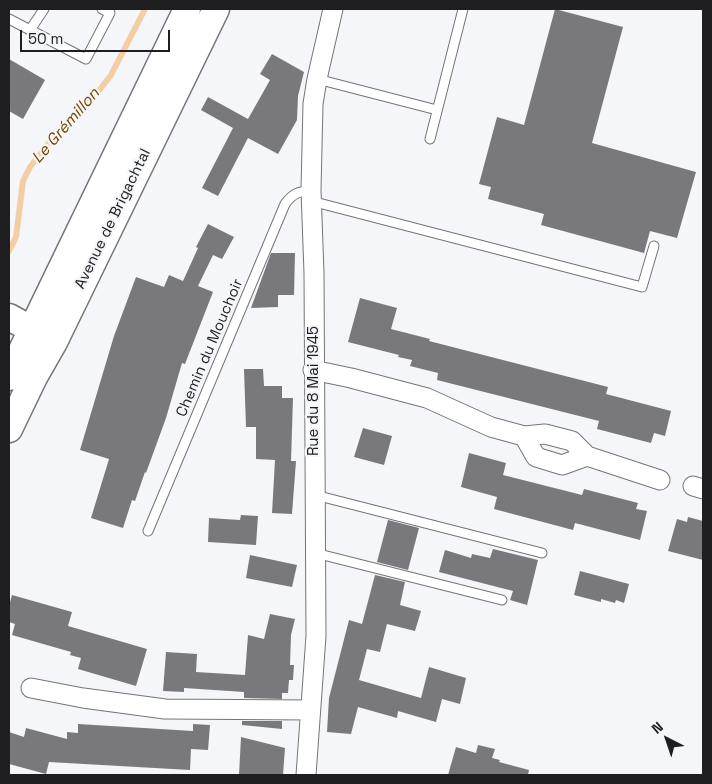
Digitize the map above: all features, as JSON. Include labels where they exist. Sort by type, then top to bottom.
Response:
[{"type":"main road","name":"Avenue de Brigachtal","points":[[9,377],[187,9]]},
{"type":"main road","name":"Avenue de Brigachtal","points":[[9,429],[34,377],[54,342],[216,9]]},
{"type":"main road","points":[[9,317],[54,342]]},
{"type":"street","name":"Rue du 8 Mai 1945","points":[[306,775],[316,636],[313,370],[314,273],[311,196],[314,104],[317,79],[333,9]]},
{"type":"street","points":[[313,370],[427,398],[491,427],[524,436],[545,434],[572,441],[587,456],[660,480]]},
{"type":"street","points":[[524,436],[536,457],[562,465],[587,456]]},
{"type":"street","points":[[31,688],[83,698],[165,709],[310,710]]},
{"type":"lane","points":[[30,30],[44,9]]},
{"type":"lane","points":[[9,19],[86,59],[110,13],[102,9]]},
{"type":"lane","points":[[430,139],[463,9]]},
{"type":"lane","points":[[317,79],[438,110]]},
{"type":"lane","name":"Chemin du Mouchoir","points":[[148,530],[285,204],[296,192],[311,196]]},
{"type":"lane","points":[[311,196],[642,287],[654,246]]},
{"type":"lane","points":[[315,495],[542,553]]},
{"type":"lane","points":[[315,553],[502,600]]},
{"type":"building","points":[[555,9],[623,27],[592,143],[696,172],[677,238],[650,231],[644,253],[541,225],[544,214],[488,199],[491,187],[479,184],[497,117],[524,125]]},
{"type":"building","points":[[272,54],[304,72],[298,96],[297,120],[278,154],[248,138],[218,196],[202,188],[233,128],[201,110],[208,97],[248,119],[270,80],[260,74]]},
{"type":"building","points":[[9,59],[45,80],[23,119],[9,111]]},
{"type":"building","points":[[208,224],[234,237],[222,259],[213,255],[198,286],[213,292],[185,364],[182,363],[166,418],[135,501],[132,500],[123,528],[91,518],[109,459],[80,450],[114,336],[136,277],[164,287],[169,275],[183,281],[198,248],[196,247]]},
{"type":"building","points":[[271,253],[295,253],[294,295],[278,295],[278,307],[251,308]]},
{"type":"building","points":[[360,298],[397,308],[391,329],[430,339],[429,341],[608,387],[606,394],[671,411],[665,436],[654,433],[651,443],[597,429],[599,421],[437,380],[438,373],[410,366],[412,360],[348,342]]},
{"type":"building","points":[[244,369],[263,369],[264,386],[282,386],[282,398],[293,398],[291,461],[296,461],[292,514],[272,513],[275,460],[256,459],[256,427],[246,427]]},
{"type":"building","points":[[363,428],[392,436],[384,465],[354,457]]},
{"type":"building","points":[[469,453],[506,463],[503,475],[582,495],[584,489],[638,503],[636,509],[647,511],[640,540],[575,523],[573,530],[494,509],[497,497],[461,487]]},
{"type":"building","points":[[241,515],[258,516],[256,545],[208,542],[209,518],[240,520]]},
{"type":"building","points":[[688,517],[703,521],[703,560],[668,551],[677,519],[687,522]]},
{"type":"building","points":[[388,520],[419,528],[408,570],[377,562]]},
{"type":"building","points":[[493,549],[538,560],[527,605],[510,600],[513,591],[439,572],[445,550],[471,558],[472,554],[490,558]]},
{"type":"building","points":[[250,555],[297,565],[292,587],[246,578]]},
{"type":"building","points":[[580,571],[629,584],[624,603],[616,600],[615,603],[601,599],[601,602],[574,595]]},
{"type":"building","points":[[375,575],[405,582],[400,605],[421,611],[415,631],[387,624],[380,652],[367,649],[359,680],[421,698],[429,667],[466,678],[460,704],[442,699],[436,722],[398,711],[397,718],[358,707],[351,734],[327,732],[329,698],[349,620],[362,624]]},
{"type":"building","points":[[12,595],[72,612],[68,626],[147,649],[136,686],[78,669],[81,658],[70,655],[71,652],[12,635],[15,624],[9,622],[9,606]]},
{"type":"building","points":[[270,614],[295,619],[291,635],[290,665],[294,665],[293,680],[289,680],[288,693],[282,693],[282,699],[244,698],[244,692],[184,688],[184,692],[163,691],[166,652],[197,654],[196,672],[245,675],[248,635],[264,639]]},
{"type":"building","points":[[242,721],[282,721],[282,729],[242,725]]},
{"type":"building","points":[[78,724],[193,731],[193,724],[210,725],[208,750],[191,749],[190,770],[49,762],[46,774],[9,764],[9,732],[24,737],[26,728],[67,739],[67,732],[78,733]]},
{"type":"building","points":[[241,737],[285,748],[283,775],[239,775]]},
{"type":"building","points":[[478,745],[495,749],[492,758],[500,760],[499,762],[529,770],[528,775],[448,775],[456,747],[476,753]]},
{"type":"waterway","name":"Le Grémillon","points":[[9,251],[16,237],[23,181],[30,167],[63,125],[98,92],[111,75],[145,9]]}]
